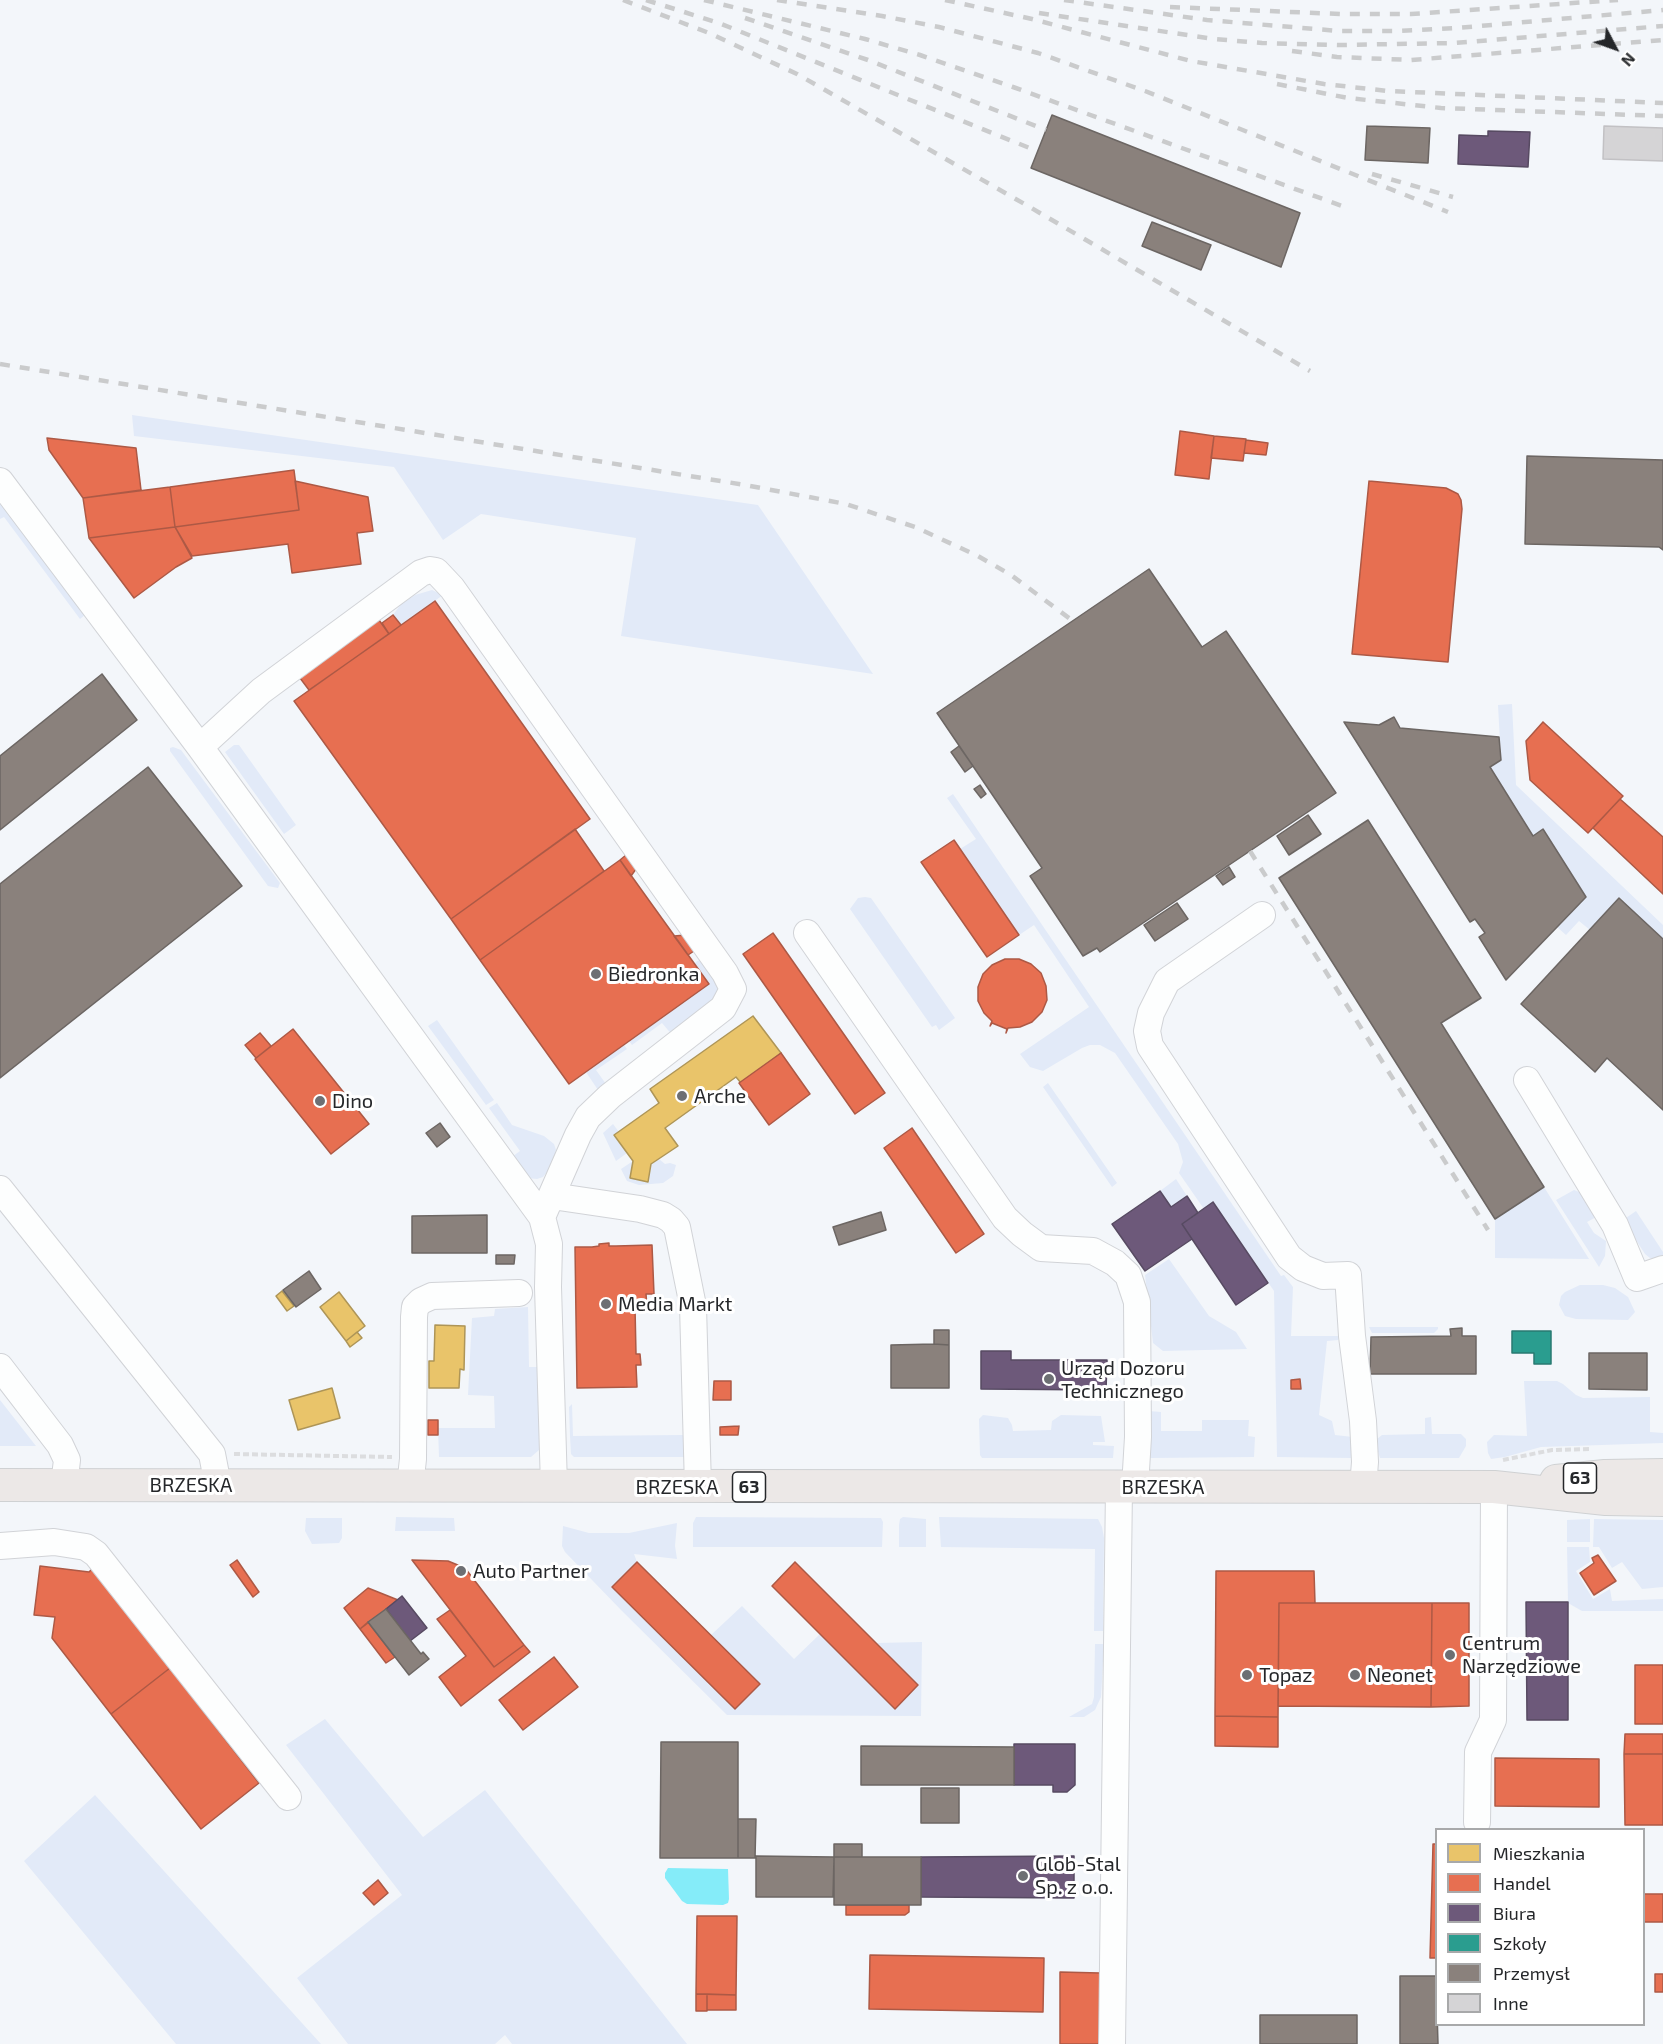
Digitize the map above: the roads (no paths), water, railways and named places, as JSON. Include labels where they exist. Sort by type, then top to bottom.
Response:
[{"type":"main road","name":"BRZESKA","points":[[0,1485],[1496,1487],[1605,1476],[1663,1475]]},
{"type":"main road","name":"BRZESKA","points":[[1496,1487],[1606,1500],[1663,1500]]},
{"type":"street","points":[[0,481],[547,1206]]},
{"type":"street","points":[[200,747],[261,691],[422,573],[430,570],[436,572],[452,588],[725,973],[733,989],[723,1008],[609,1096],[588,1117],[547,1206],[554,1486]]},
{"type":"street","points":[[1262,915],[1167,981],[1151,1013],[1147,1031],[1150,1046],[1289,1257],[1303,1268],[1323,1275],[1348,1275],[1352,1336],[1364,1421],[1363,1486]]},
{"type":"street","points":[[807,933],[1005,1218],[1041,1248],[1093,1251],[1115,1263],[1128,1275],[1137,1302],[1138,1437],[1127,1487],[1112,2044]]},
{"type":"street","points":[[1527,1080],[1615,1225],[1637,1278],[1663,1269]]},
{"type":"street","points":[[0,1189],[212,1454],[218,1485]]},
{"type":"street","points":[[547,1206],[640,1209],[663,1215],[677,1227],[693,1306],[698,1486]]},
{"type":"street","points":[[410,1486],[413,1459],[415,1307],[420,1301],[432,1296],[519,1293]]},
{"type":"street","points":[[0,1367],[60,1445],[67,1460],[64,1485]]},
{"type":"street","points":[[1478,1822],[1478,1752],[1493,1719],[1496,1487]]},
{"type":"street","points":[[0,1546],[54,1542],[86,1547],[96,1554],[288,1797]]},
{"type":"water","points":[[668,1868],[728,1869],[728,1903],[723,1905],[687,1904],[682,1901],[665,1878]]},
{"type":"railway","points":[[623,0],[709,33],[797,74],[1310,371]]},
{"type":"railway","points":[[646,0],[719,23],[1037,151]]},
{"type":"railway","points":[[704,0],[865,39],[920,55],[1345,207]]},
{"type":"railway","points":[[777,0],[939,27],[1038,53],[1145,91],[1448,212]]},
{"type":"railway","points":[[945,0],[1032,19],[1191,61],[1324,84],[1388,91],[1663,103]]},
{"type":"railway","points":[[1064,0],[1207,20],[1339,31],[1457,28],[1663,10]]},
{"type":"railway","points":[[1170,7],[1341,14],[1411,14],[1618,0]]},
{"type":"railway","points":[[1039,13],[1214,39],[1341,45],[1455,43],[1663,26]]},
{"type":"railway","points":[[745,18],[868,60],[1046,130]]},
{"type":"railway","points":[[1292,51],[1337,57],[1411,60],[1663,40]]},
{"type":"railway","points":[[1277,84],[1348,98],[1441,108],[1663,116]]},
{"type":"railway","points":[[1372,174],[1453,197]]},
{"type":"railway","points":[[0,364],[745,485],[846,504],[915,527],[978,556],[1011,575],[1073,621]]},
{"type":"railway","points":[[1250,851],[1488,1230]]},
{"type":"place","name":"Biedronka","points":[[596,974]]},
{"type":"place","name":"Arche","points":[[682,1096]]},
{"type":"place","name":"Dino","points":[[320,1101]]},
{"type":"place","name":"Media Markt","points":[[606,1304]]},
{"type":"place","name":"Urząd Dozoru Technicznego","points":[[1049,1379]]},
{"type":"place","name":"Auto Partner","points":[[461,1571]]},
{"type":"place","name":"Centrum Narzędziowe","points":[[1450,1655]]},
{"type":"place","name":"Topaz","points":[[1247,1675]]},
{"type":"place","name":"Neonet","points":[[1355,1675]]},
{"type":"place","name":"Glob-Stal Sp. z o.o.","points":[[1023,1876]]}]
